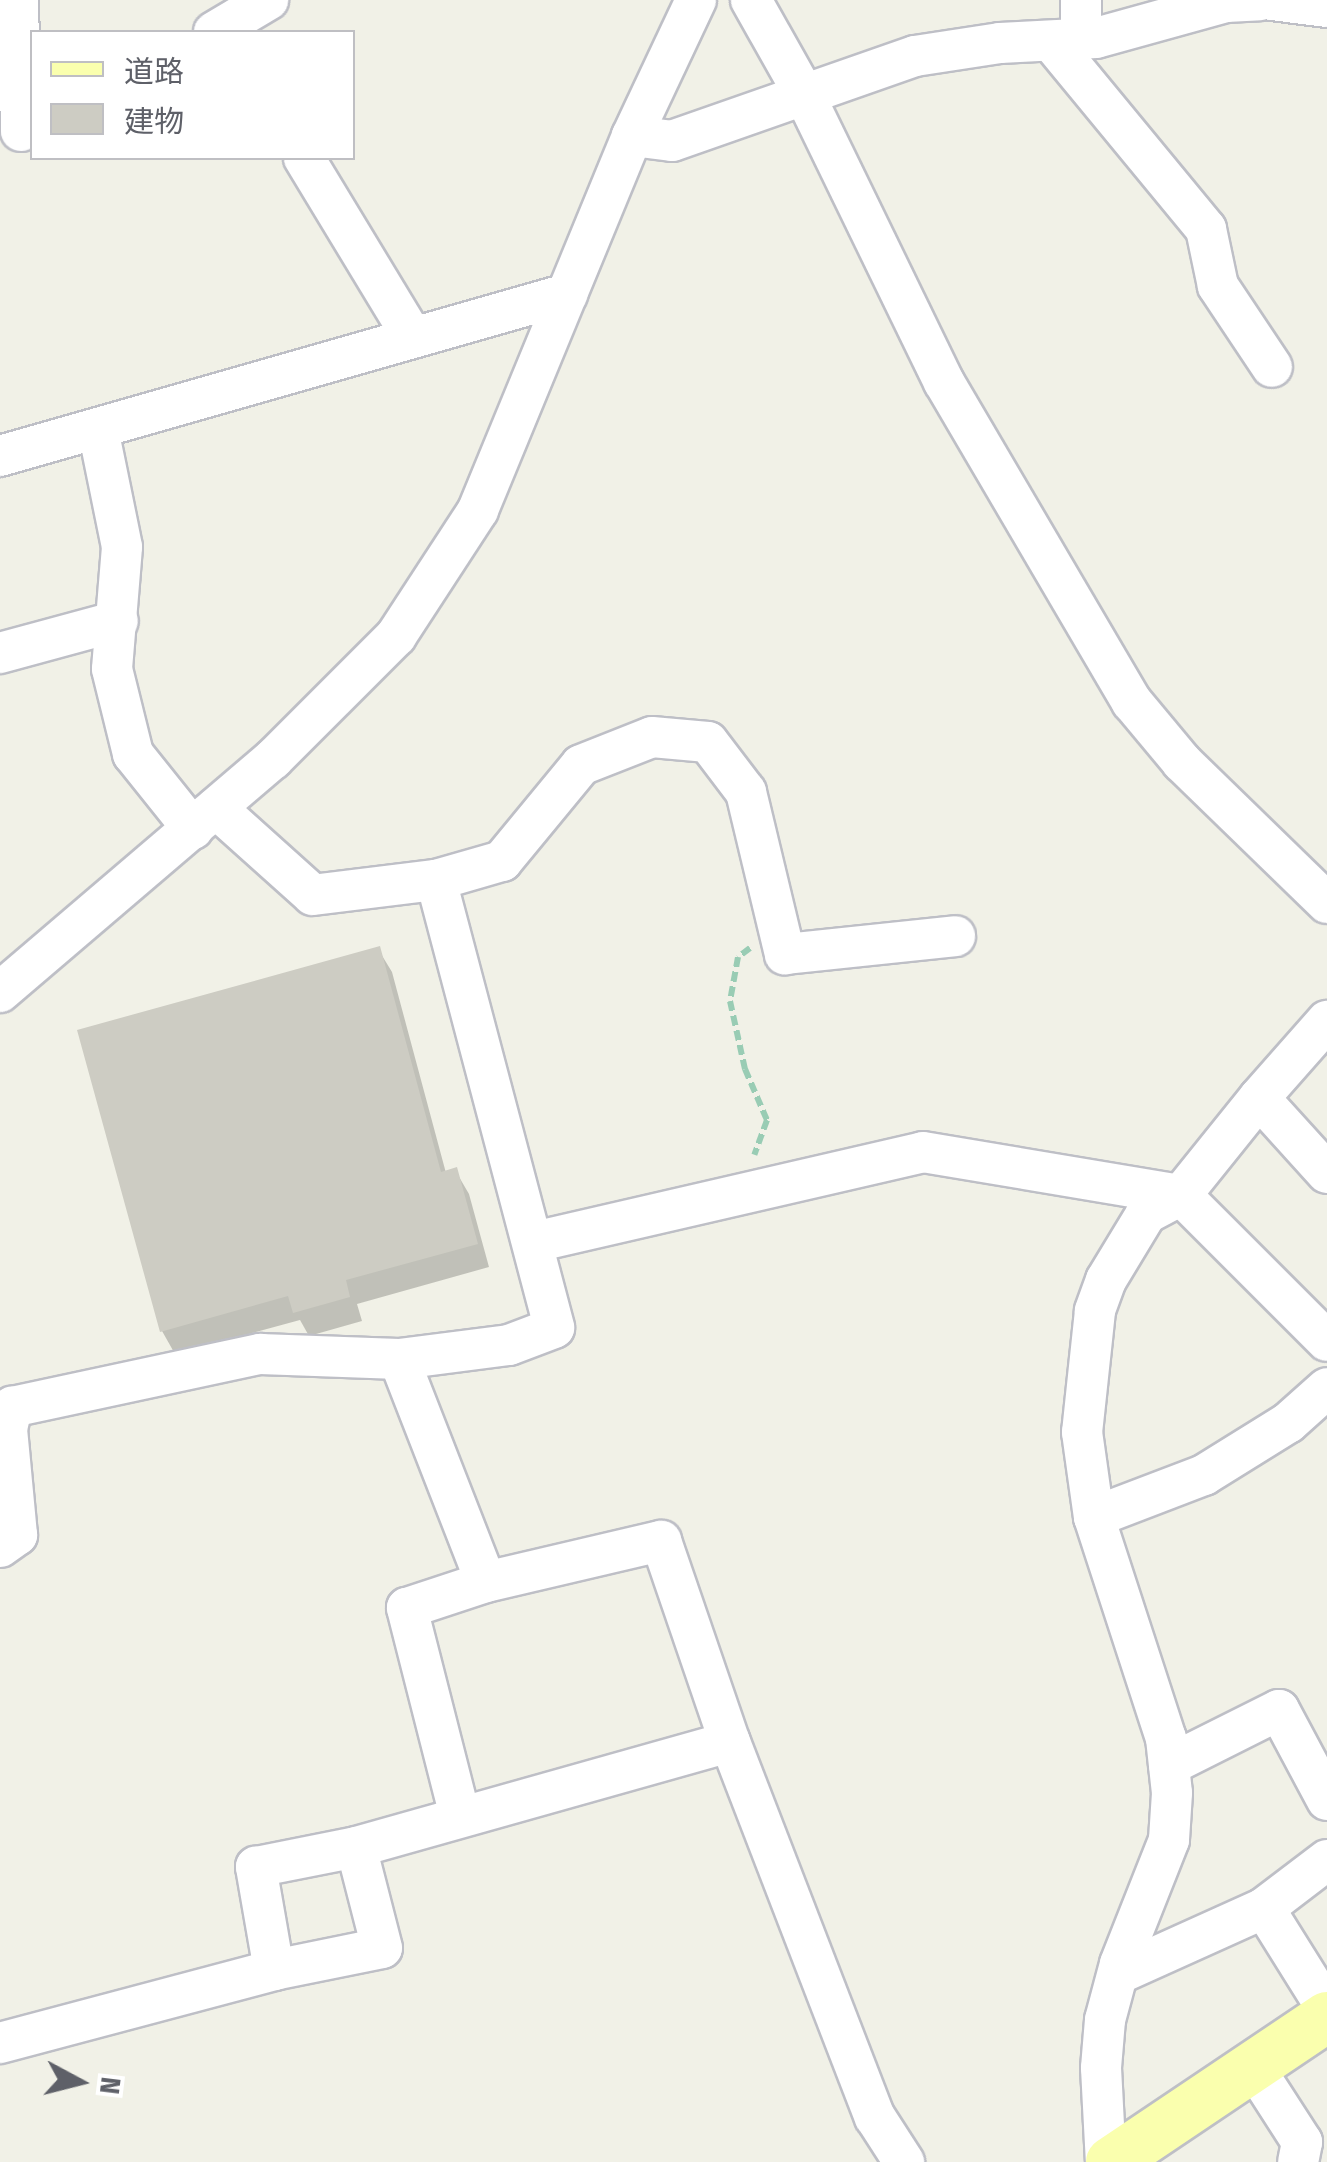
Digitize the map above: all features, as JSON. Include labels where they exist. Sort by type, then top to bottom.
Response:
[{"type":"main road","points":[[1108,2162],[1254,2069],[1327,2017]]},
{"type":"street","points":[[18,0],[18,132]]},
{"type":"street","points":[[0,992],[273,759],[396,636],[478,510],[632,136],[696,0]]},
{"type":"street","points":[[751,0],[804,94],[944,382],[1132,702],[1182,762],[1327,903]]},
{"type":"street","points":[[632,136],[672,140],[915,56],[1071,27],[1260,0]]},
{"type":"street","points":[[1272,0],[1327,8]]},
{"type":"street","points":[[1071,27],[1206,229],[1218,286],[1272,367]]},
{"type":"street","points":[[305,160],[413,338]]},
{"type":"street","points":[[0,456],[567,294]]},
{"type":"street","points":[[98,429],[122,546],[112,670],[134,754],[205,818],[313,895],[436,880],[502,861],[580,766],[652,737],[708,742],[746,792],[781,940],[956,936]]},
{"type":"street","points":[[0,653],[118,620]]},
{"type":"street","points":[[0,1546],[17,1536],[7,1429],[12,1407],[260,1354],[400,1359],[509,1344],[554,1328],[436,880]]},
{"type":"street","points":[[1108,2162],[1101,2068],[1106,2020],[1118,1974],[1169,1840],[1168,1765],[1166,1738],[1139,1646],[1094,1517],[1082,1432],[1095,1310],[1106,1280],[1146,1214],[1181,1195],[1327,1021]]},
{"type":"street","points":[[1259,1098],[1327,1173]]},
{"type":"street","points":[[534,1242],[923,1152],[1181,1195],[1327,1341]]},
{"type":"street","points":[[400,1359],[486,1582]]},
{"type":"street","points":[[1094,1517],[1204,1475],[1288,1423],[1327,1388]]},
{"type":"street","points":[[460,1816],[406,1608],[486,1582],[661,1541],[730,1742],[875,2117],[904,2162]]},
{"type":"street","points":[[1168,1765],[1279,1710],[1327,1800]]},
{"type":"street","points":[[274,1970],[256,1867],[356,1847],[730,1742]]},
{"type":"street","points":[[0,2044],[274,1970],[382,1948],[356,1847]]},
{"type":"street","points":[[1118,1974],[1264,1908],[1327,1860]]},
{"type":"street","points":[[1264,1908],[1327,2008]]},
{"type":"street","points":[[1254,2069],[1302,2142],[1298,2162]]},
{"type":"path","points":[[738,1194],[768,1120],[745,1069],[730,1001],[738,957],[781,940]]},
{"type":"building","points":[[380,946],[441,1172],[457,1167],[478,1244],[346,1280],[350,1297],[293,1313],[288,1296],[160,1332],[77,1030]]}]
